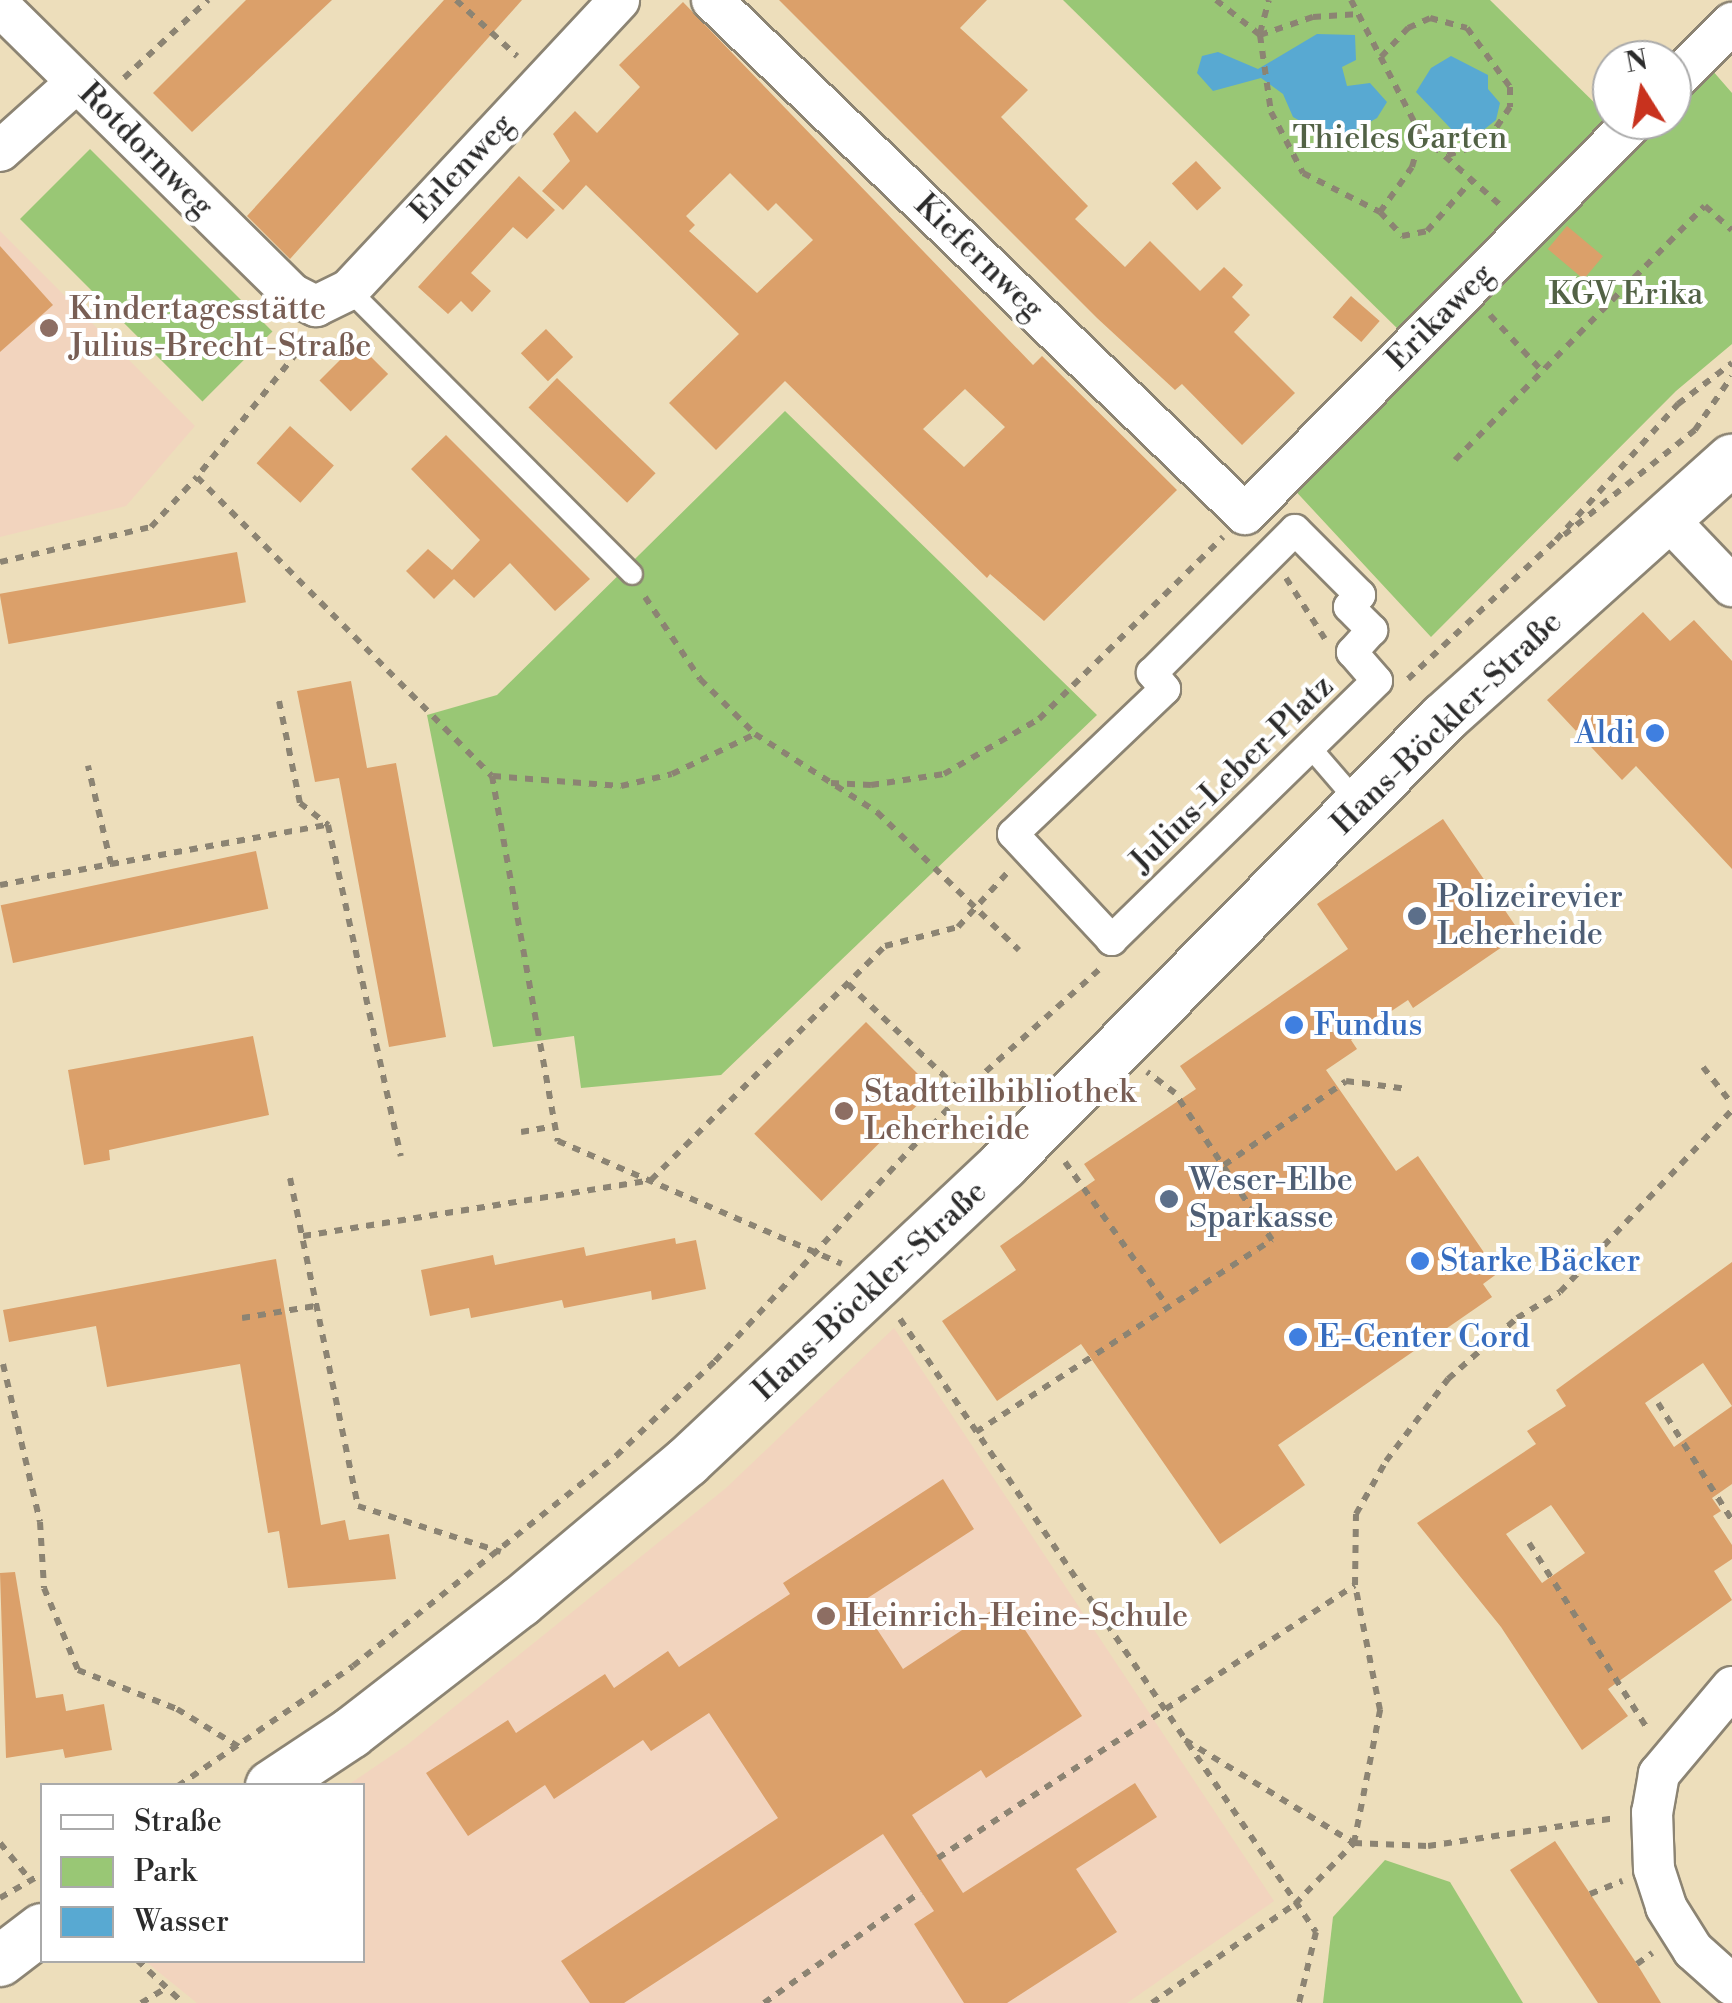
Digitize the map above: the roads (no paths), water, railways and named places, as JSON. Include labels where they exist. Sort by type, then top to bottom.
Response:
[{"type":"street","name":"Erlenweg","points":[[319,297],[544,81],[619,0]]},
{"type":"street","name":"Kiefernweg","points":[[712,0],[1245,514]]},
{"type":"street","name":"Rotdornweg","points":[[0,6],[87,92],[319,297]]},
{"type":"street","points":[[1692,63],[1732,23]]},
{"type":"street","points":[[0,151],[87,92]]},
{"type":"street","name":"Erikaweg","points":[[1245,514],[1615,140]]},
{"type":"street","name":"Hans-Böckler-Straße","points":[[279,1781],[520,1602],[878,1286],[1118,1050],[1444,718],[1732,460]]},
{"type":"street","points":[[1665,516],[1732,586]]},
{"type":"street","name":"Julius-Leber-Platz","points":[[1294,530],[1360,594],[1349,606],[1372,630],[1352,652],[1377,681],[1310,747],[1112,940],[1013,834],[1166,689],[1152,673],[1294,530]]},
{"type":"street","points":[[1732,1687],[1668,1761],[1652,1812],[1654,1868],[1666,1907],[1693,1950],[1732,1985]]},
{"type":"street","points":[[0,1936],[37,1898]]},
{"type":"street","points":[[0,1961],[40,1931]]},
{"type":"lane","points":[[319,297],[632,574]]},
{"type":"lane","points":[[1310,747],[1361,806]]},
{"type":"water","points":[[1317,34],[1355,35],[1356,60],[1342,67],[1347,86],[1370,83],[1387,102],[1377,118],[1336,141],[1293,117],[1283,94],[1261,78],[1213,91],[1197,73],[1202,56],[1218,52],[1258,69]]},
{"type":"water","points":[[1451,56],[1488,75],[1488,89],[1500,103],[1496,120],[1481,132],[1453,131],[1416,92],[1431,68]]},
{"type":"place","name":"Kindertagesstätte Julius-Brecht-Straße","points":[[49,328]]},
{"type":"place","name":"Aldi","points":[[1655,733]]},
{"type":"place","name":"Polizeirevier Leherheide","points":[[1417,916]]},
{"type":"place","name":"Fundus","points":[[1294,1025]]},
{"type":"place","name":"Stadtteilbibliothek Leherheide","points":[[844,1111]]},
{"type":"place","name":"Weser-Elbe Sparkasse","points":[[1169,1199]]},
{"type":"place","name":"Starke Bäcker","points":[[1420,1261]]},
{"type":"place","name":"E-Center Cord","points":[[1298,1337]]},
{"type":"place","name":"Heinrich-Heine-Schule","points":[[826,1616]]},
{"type":"park label","name":"Thieles Garten","points":[[1400,138]]},
{"type":"park label","name":"KGV Erika","points":[[1626,294]]}]
